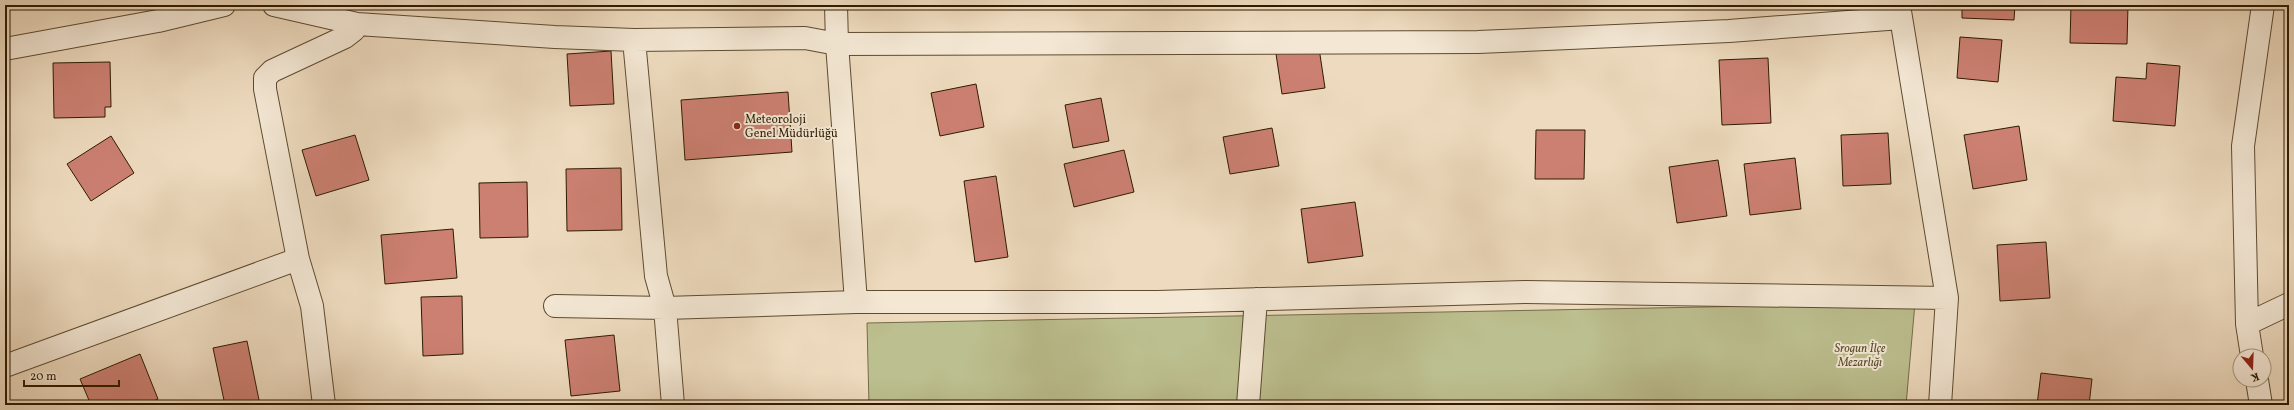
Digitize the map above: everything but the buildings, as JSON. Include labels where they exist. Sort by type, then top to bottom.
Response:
[{"type":"street","points":[[5,49],[158,21],[224,5]]},
{"type":"street","points":[[274,5],[357,24],[555,37],[634,40],[805,38],[837,44],[1478,42],[1729,31],[1900,11],[1947,298],[1940,405]]},
{"type":"street","points":[[836,5],[837,44],[856,302]]},
{"type":"street","points":[[2251,348],[2247,324],[2243,146],[2266,6]]},
{"type":"street","points":[[324,405],[312,306],[298,259],[265,90],[265,78],[272,70],[344,37],[354,30],[357,24]]},
{"type":"street","points":[[634,40],[656,276],[664,308],[673,405]]},
{"type":"street","points":[[5,366],[298,259]]},
{"type":"street","points":[[555,306],[664,308],[856,302],[1157,302],[1525,292],[1947,298]]},
{"type":"street","points":[[1248,405],[1256,299]]},
{"type":"street","points":[[2247,324],[2289,304]]},
{"type":"street","points":[[2258,388],[2261,405]]},
{"type":"green space","name":"Srogun İlçe Mezarlığı","points":[[1915,303],[1906,405],[869,405],[867,323]]},
{"type":"place","name":"Meteoroloji Genel Müdürlüğü","points":[[737,126]]}]
